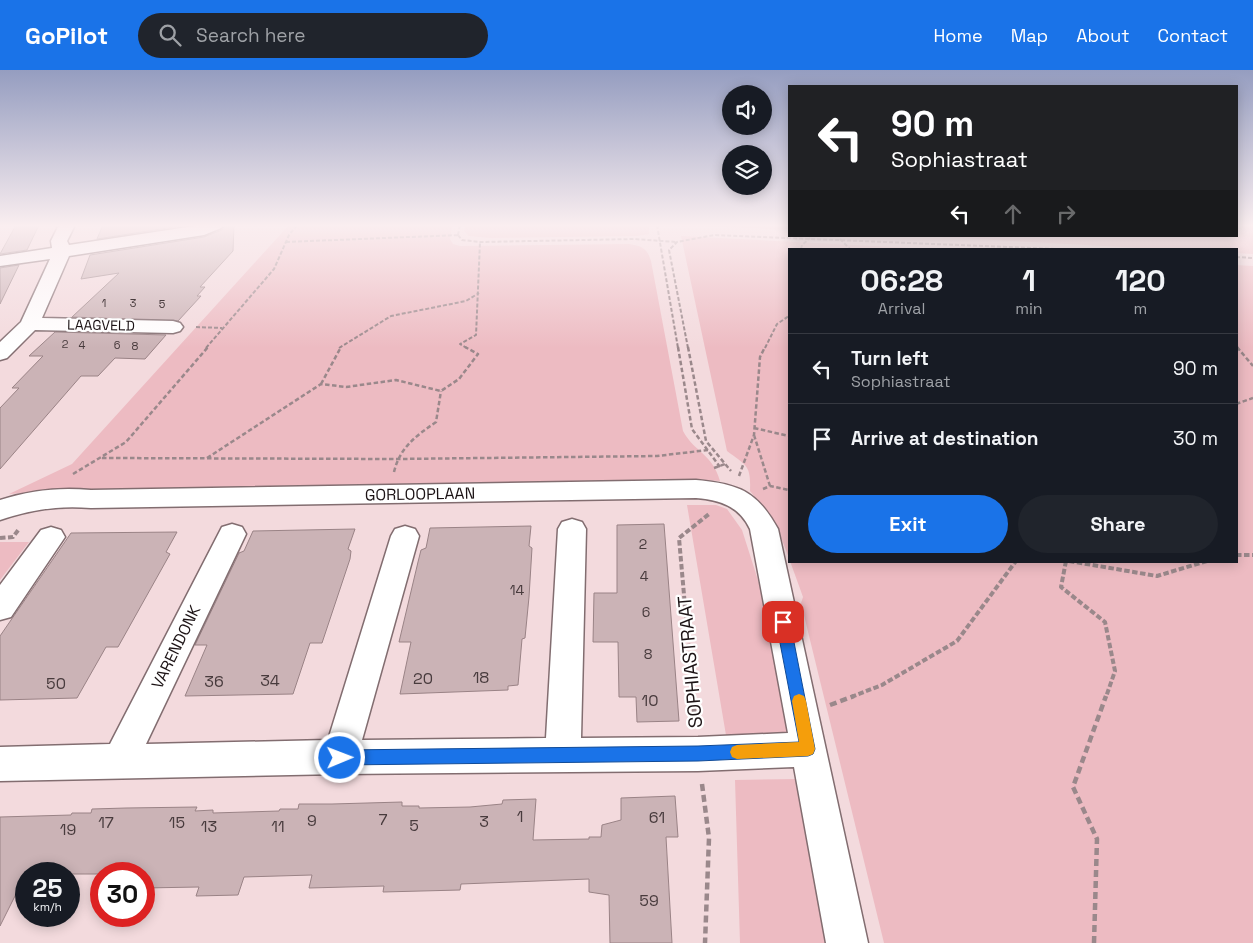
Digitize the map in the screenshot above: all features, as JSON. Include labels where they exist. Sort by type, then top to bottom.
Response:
[{"type":"street","points":[[0,354],[30,324],[56,266]]},
{"type":"street","name":"LAAGVELD","points":[[30,324],[173,327]]},
{"type":"street","points":[[743,487],[764,529],[847,943]]},
{"type":"street","name":"GORLOOPLAAN","points":[[0,510],[44,497],[63,496],[91,499],[696,489],[718,491],[743,487]]},
{"type":"street","name":"GORLOOPLAAN","points":[[0,520],[30,516],[91,499]]},
{"type":"street","points":[[563,754],[572,529]]},
{"type":"street","name":"VARENDONK","points":[[120,761],[232,534]]},
{"type":"street","points":[[340,758],[405,536]]},
{"type":"street","points":[[0,608],[51,537]]},
{"type":"street","points":[[0,764],[563,754],[698,754],[805,732]]},
{"type":"path","points":[[275,266],[126,442],[102,458],[397,459],[657,456],[708,450]]},
{"type":"path","points":[[394,474],[397,459],[407,442],[436,422],[441,391],[459,379],[478,354],[460,344],[476,335],[479,266]]},
{"type":"path","points":[[663,266],[692,429],[720,466],[743,487]]},
{"type":"path","points":[[672,266],[706,441],[743,487]]},
{"type":"path","points":[[207,458],[321,384],[338,348],[391,316],[466,301],[478,293]]},
{"type":"path","points":[[743,487],[754,435],[760,357],[777,324],[788,317]]},
{"type":"path","points":[[1238,348],[1253,366]]},
{"type":"path","points":[[321,384],[346,387],[396,380],[441,391]]},
{"type":"path","points":[[1238,403],[1253,398]]},
{"type":"path","points":[[754,428],[788,436]]},
{"type":"path","points":[[743,487],[754,435]]},
{"type":"path","name":"SOPHIASTRAAT","points":[[706,943],[709,838],[698,754],[679,538],[743,487]]},
{"type":"path","points":[[1238,555],[1253,555]]},
{"type":"path","points":[[805,732],[957,641],[1015,563]]},
{"type":"path","points":[[1067,563],[1061,587],[1105,622],[1116,671],[1073,787],[1097,839],[1094,943]]},
{"type":"path","points":[[1081,563],[1157,576],[1200,563]]},
{"type":"path","points":[[1097,563],[1100,566]]},
{"type":"shaded area","points":[[252,266],[652,266],[683,431],[713,464],[720,481],[685,479],[63,490],[9,494],[72,464]]},
{"type":"shaded area","points":[[687,266],[788,266],[788,555],[775,522],[750,491],[750,476],[746,467],[727,451]]},
{"type":"shaded area","points":[[1238,266],[1253,266],[1253,943],[884,943],[801,603],[803,597],[791,563],[1238,563]]},
{"type":"shaded area","points":[[687,505],[716,505],[727,509],[742,530],[764,599],[790,739],[727,741]]},
{"type":"shaded area","points":[[0,542],[29,542],[0,580]]},
{"type":"shaded area","points":[[798,779],[828,943],[740,943],[735,780]]},
{"type":"building","points":[[19,266],[0,304],[0,268]]},
{"type":"building","points":[[86,266],[219,266],[200,287],[205,287],[197,296],[201,296],[178,321],[72,317],[119,273],[81,279]]},
{"type":"building","points":[[55,332],[166,335],[145,359],[115,358],[98,376],[81,376],[0,469],[0,408],[19,388],[12,388],[43,356],[29,356]]},
{"type":"building","points":[[664,524],[679,721],[637,722],[636,697],[619,697],[618,642],[593,642],[594,593],[617,593],[617,525]]},
{"type":"building","points":[[531,526],[529,546],[532,548],[529,597],[525,638],[522,639],[518,685],[508,686],[508,690],[400,694],[411,642],[399,642],[421,550],[426,548],[430,528]]},
{"type":"building","points":[[355,529],[348,549],[351,551],[350,559],[322,643],[310,643],[293,694],[185,696],[207,645],[195,645],[239,553],[244,551],[253,531]]},
{"type":"building","points":[[177,532],[166,552],[170,554],[118,647],[106,647],[77,698],[0,700],[0,636],[71,533]]},
{"type":"building","points":[[675,796],[678,837],[666,837],[672,943],[610,943],[609,895],[589,892],[589,879],[461,884],[460,890],[383,892],[384,886],[309,888],[312,875],[244,877],[238,895],[196,896],[199,887],[155,888],[155,862],[90,862],[90,874],[80,874],[80,862],[15,862],[15,896],[0,926],[0,817],[71,815],[72,813],[91,813],[92,809],[126,808],[197,807],[195,811],[213,810],[213,813],[279,811],[280,809],[298,809],[299,804],[402,802],[402,806],[419,806],[419,808],[470,807],[502,804],[503,800],[536,799],[533,840],[589,839],[589,837],[601,837],[602,825],[621,820],[621,798]]},
{"type":"slow traffic","points":[[737,752],[808,749],[799,701]]},
{"type":"route","points":[[340,758],[563,754],[698,754],[808,749],[783,622]]}]
